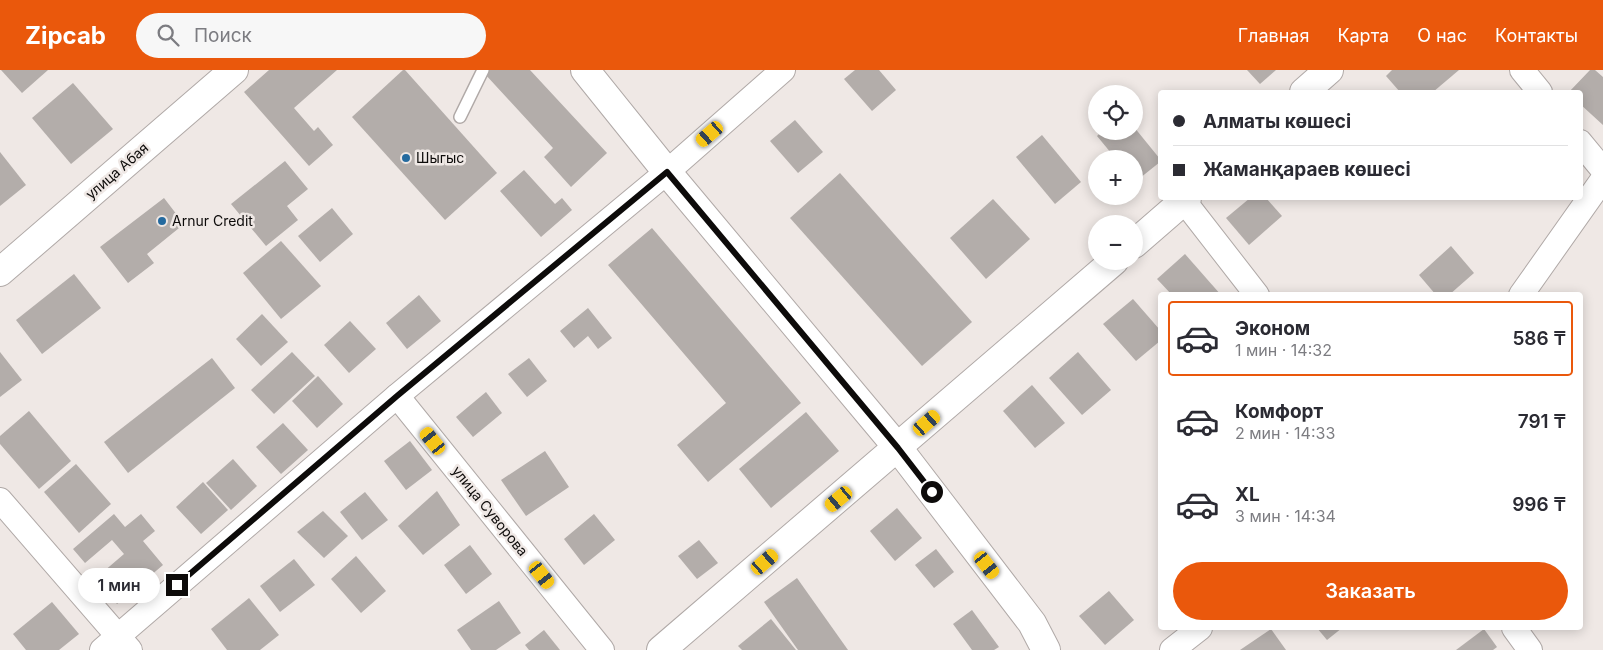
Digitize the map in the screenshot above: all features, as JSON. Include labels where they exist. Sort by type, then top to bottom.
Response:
[{"type":"main road","name":"улица Абая","points":[[0,272],[234,70]]},
{"type":"main road","points":[[585,70],[667,172],[898,448],[1032,623],[1046,650]]},
{"type":"main road","points":[[1306,90],[1329,70]]},
{"type":"main road","points":[[1143,236],[1184,200]]},
{"type":"main road","points":[[661,650],[1104,270]]},
{"type":"street","points":[[0,500],[117,645],[397,396],[667,172],[783,70]]},
{"type":"street","points":[[1522,70],[1538,90]]},
{"type":"street","points":[[1583,146],[1603,170]]},
{"type":"street","points":[[1523,292],[1603,179]]},
{"type":"street","points":[[1186,200],[1255,292]]},
{"type":"street","name":"улица Суворова","points":[[397,396],[602,650]]},
{"type":"street","points":[[1172,650],[1197,630]]},
{"type":"street","points":[[1515,630],[1530,650]]},
{"type":"lane","points":[[460,118],[483,70]]},
{"type":"building","points":[[1,70],[48,70],[22,93]]},
{"type":"building","points":[[269,70],[337,70],[294,108],[314,131],[318,127],[333,145],[309,166],[244,92]]},
{"type":"building","points":[[403,70],[497,173],[445,220],[352,117]]},
{"type":"building","points":[[488,70],[530,70],[607,153],[571,187],[544,157],[553,148],[484,73]]},
{"type":"building","points":[[855,70],[879,70],[896,90],[872,111],[844,79]]},
{"type":"building","points":[[1247,70],[1276,70],[1260,84]]},
{"type":"building","points":[[1392,70],[1459,70],[1435,90],[1398,90],[1386,76]]},
{"type":"building","points":[[1590,70],[1595,70],[1603,77],[1603,125],[1583,107],[1583,90],[1571,90]]},
{"type":"building","points":[[73,83],[113,129],[71,164],[32,118]]},
{"type":"building","points":[[795,120],[823,152],[798,173],[770,141]]},
{"type":"building","points":[[1042,135],[1081,182],[1055,204],[1016,157]]},
{"type":"building","points":[[1143,138],[1158,157],[1158,164],[1143,176],[1143,150],[1109,150],[1100,140],[1143,140]]},
{"type":"building","points":[[0,152],[26,185],[0,206]]},
{"type":"building","points":[[285,161],[308,189],[287,206],[298,220],[266,246],[231,204]]},
{"type":"building","points":[[524,170],[555,204],[562,198],[572,210],[541,237],[500,191]]},
{"type":"building","points":[[840,173],[972,322],[922,366],[790,218]]},
{"type":"building","points":[[164,198],[184,224],[147,254],[154,263],[128,283],[100,247]]},
{"type":"building","points":[[993,199],[1030,239],[986,279],[950,238]]},
{"type":"building","points":[[1248,200],[1268,200],[1282,216],[1249,245],[1226,218]]},
{"type":"building","points":[[332,208],[353,234],[320,262],[298,236]]},
{"type":"building","points":[[652,228],[801,403],[708,482],[677,445],[726,403],[608,265]]},
{"type":"building","points":[[281,241],[321,286],[281,319],[243,273]]},
{"type":"building","points":[[1451,246],[1474,273],[1452,292],[1433,292],[1419,275]]},
{"type":"building","points":[[1185,254],[1218,292],[1169,292],[1157,279]]},
{"type":"building","points":[[74,274],[101,308],[42,354],[16,320]]},
{"type":"building","points":[[419,295],[441,321],[407,349],[386,323]]},
{"type":"building","points":[[1133,299],[1158,328],[1158,343],[1136,361],[1103,324]]},
{"type":"building","points":[[588,308],[612,338],[598,349],[588,336],[574,348],[560,331]]},
{"type":"building","points":[[262,314],[288,342],[261,366],[236,339]]},
{"type":"building","points":[[350,321],[376,349],[349,373],[324,345]]},
{"type":"building","points":[[0,352],[22,380],[0,397]]},
{"type":"building","points":[[292,352],[315,376],[274,414],[251,390]]},
{"type":"building","points":[[1078,352],[1111,390],[1082,415],[1049,378]]},
{"type":"building","points":[[212,358],[235,388],[128,473],[104,442]]},
{"type":"building","points":[[529,358],[547,381],[527,397],[508,374]]},
{"type":"building","points":[[318,376],[343,404],[317,428],[292,401]]},
{"type":"building","points":[[1032,385],[1065,423],[1035,448],[1003,411]]},
{"type":"building","points":[[486,392],[502,413],[473,437],[456,417]]},
{"type":"building","points":[[29,411],[71,461],[39,489],[0,444],[0,436]]},
{"type":"building","points":[[806,412],[839,451],[771,508],[739,469]]},
{"type":"building","points":[[283,423],[308,450],[281,474],[256,447]]},
{"type":"building","points":[[410,441],[432,470],[406,490],[384,461]]},
{"type":"building","points":[[545,451],[569,487],[526,516],[501,480]]},
{"type":"building","points":[[233,459],[257,486],[231,510],[206,483]]},
{"type":"building","points":[[76,464],[111,504],[79,533],[44,492]]},
{"type":"building","points":[[203,482],[228,510],[201,534],[176,507]]},
{"type":"building","points":[[437,491],[460,525],[423,555],[398,526]]},
{"type":"building","points":[[365,492],[388,520],[362,540],[340,512]]},
{"type":"building","points":[[897,508],[922,538],[895,561],[870,531]]},
{"type":"building","points":[[323,511],[348,536],[324,558],[297,532]]},
{"type":"building","points":[[114,514],[125,527],[141,514],[155,531],[143,541],[163,565],[117,604],[96,578],[124,554],[112,540],[85,563],[73,549]]},
{"type":"building","points":[[594,514],[615,540],[584,565],[564,539]]},
{"type":"building","points":[[699,540],[718,563],[697,579],[678,556]]},
{"type":"building","points":[[470,545],[492,574],[466,594],[444,565]]},
{"type":"building","points":[[936,549],[954,572],[934,588],[915,565]]},
{"type":"building","points":[[356,556],[386,591],[361,613],[331,579]]},
{"type":"building","points":[[294,559],[315,585],[280,612],[260,586]]},
{"type":"building","points":[[797,578],[848,650],[798,650],[764,602]]},
{"type":"building","points":[[1109,591],[1134,620],[1105,645],[1079,616]]},
{"type":"building","points":[[249,598],[279,635],[260,650],[227,650],[211,629]]},
{"type":"building","points":[[499,601],[521,633],[496,650],[471,650],[457,630]]},
{"type":"building","points":[[52,602],[79,634],[59,650],[26,650],[13,634]]},
{"type":"building","points":[[972,610],[999,647],[994,650],[972,650],[953,624]]},
{"type":"building","points":[[771,619],[796,650],[742,650],[738,646]]},
{"type":"building","points":[[544,630],[560,650],[529,650],[525,645]]},
{"type":"building","points":[[1272,630],[1286,650],[1240,650]]},
{"type":"building","points":[[1319,630],[1340,630],[1327,640]]},
{"type":"building","points":[[1483,630],[1485,630],[1497,647],[1493,650],[1456,650]]},
{"type":"place","name":"Шыгыс","points":[[406,158]]},
{"type":"place","name":"Arnur Credit","points":[[162,221]]},
{"type":"route","points":[[177,585],[397,396],[667,172],[898,448],[932,492]]}]
